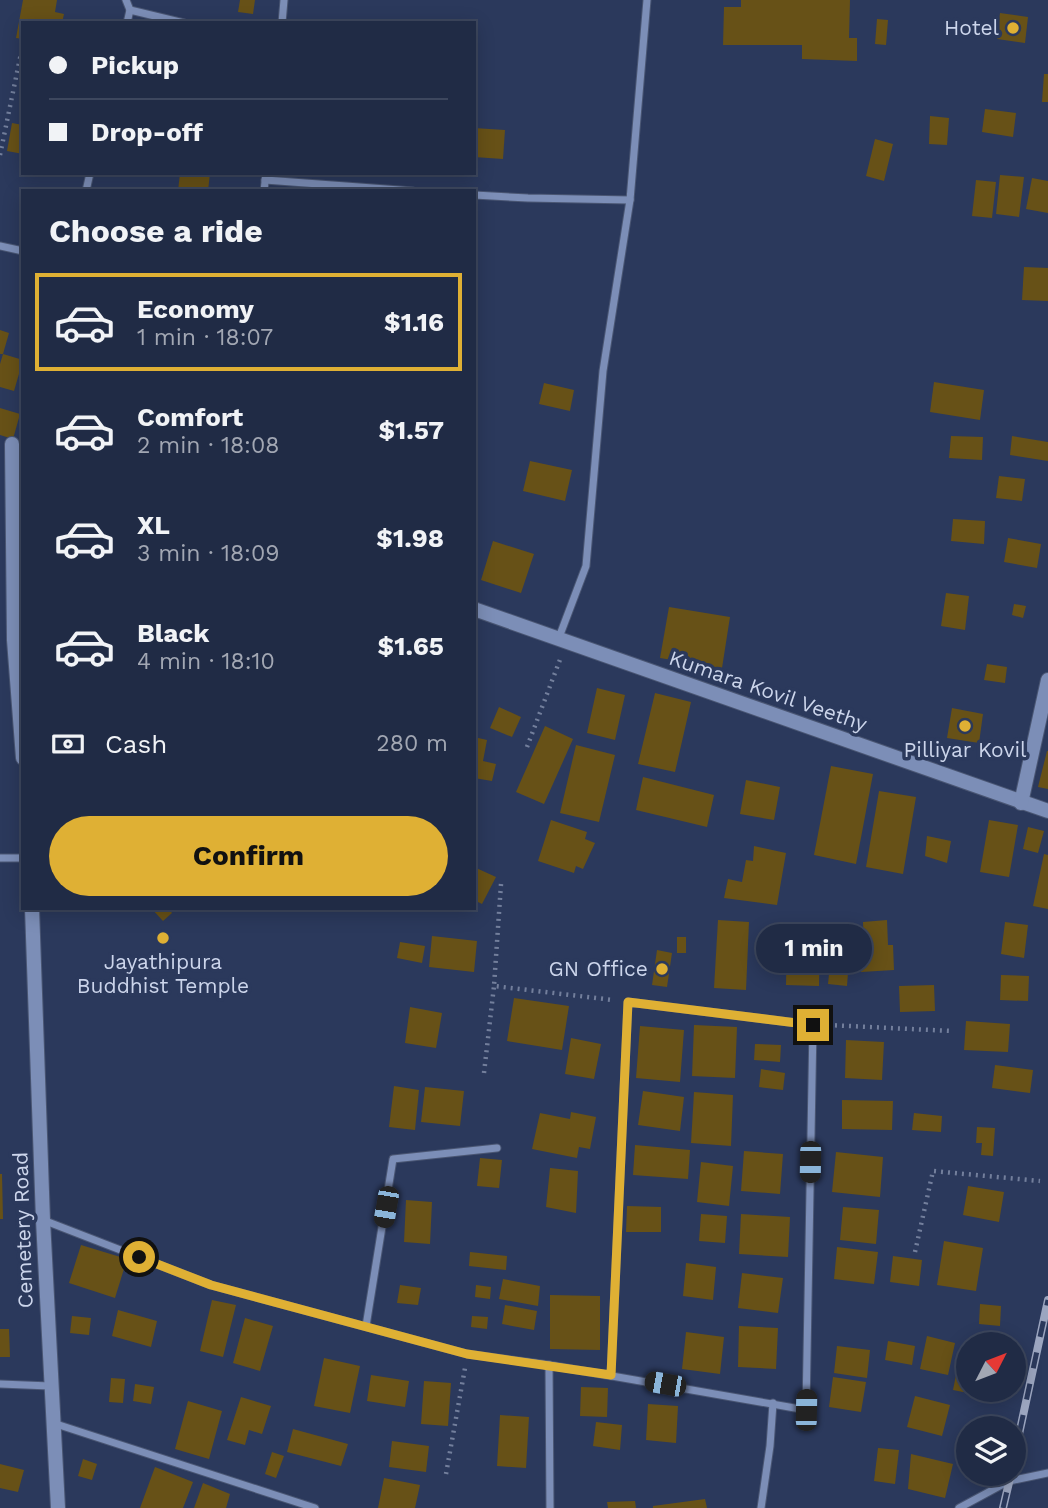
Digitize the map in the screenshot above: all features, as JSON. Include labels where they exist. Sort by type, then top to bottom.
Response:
[{"type":"main road","points":[[11,444],[11,640],[21,738]]},
{"type":"main road","name":"Kumara Kovil Veethy","points":[[476,611],[1048,811]]},
{"type":"main road","points":[[1021,803],[1048,680]]},
{"type":"main road","name":"Cemetery Road","points":[[32,910],[50,1386],[58,1508]]},
{"type":"street","points":[[126,0],[130,10],[127,21]]},
{"type":"street","points":[[282,21],[284,0]]},
{"type":"street","points":[[563,642],[586,566],[603,370],[630,200],[647,0]]},
{"type":"street","points":[[130,10],[176,21]]},
{"type":"street","points":[[266,177],[392,189]]},
{"type":"street","points":[[476,195],[630,200]]},
{"type":"street","points":[[0,246],[21,251]]},
{"type":"street","points":[[0,858],[21,858]]},
{"type":"street","points":[[43,1220],[211,1285],[467,1354],[611,1375],[806,1410],[813,1025],[628,1002],[611,1375]]},
{"type":"street","points":[[366,1326],[393,1159],[497,1148]]},
{"type":"street","points":[[549,1365],[550,1508]]},
{"type":"street","points":[[0,1384],[50,1386]]},
{"type":"street","points":[[761,1508],[773,1403]]},
{"type":"street","points":[[52,1423],[315,1508]]},
{"type":"street","points":[[959,1508],[1009,1481],[1048,1474]]},
{"type":"path","points":[[0,155],[21,58]]},
{"type":"path","points":[[527,747],[563,642]]},
{"type":"path","points":[[484,1073],[495,986],[500,884]]},
{"type":"path","points":[[495,986],[628,1002]]},
{"type":"path","points":[[813,1025],[952,1031]]},
{"type":"path","points":[[915,1252],[933,1171],[1040,1181]]},
{"type":"path","points":[[446,1474],[467,1354]]},
{"type":"building","points":[[23,0],[57,0],[55,12],[64,14],[62,21],[21,21],[21,39],[16,38]]},
{"type":"building","points":[[240,0],[255,0],[253,14],[238,12]]},
{"type":"building","points":[[741,0],[850,0],[849,38],[857,38],[857,61],[802,59],[802,45],[723,45],[724,7],[741,7]]},
{"type":"building","name":"Hotel","points":[[1000,13],[1028,17],[1025,43],[997,39]]},
{"type":"building","points":[[877,19],[888,20],[886,45],[875,44]]},
{"type":"building","points":[[1044,74],[1048,74],[1048,102],[1042,102]]},
{"type":"building","points":[[985,109],[1016,113],[1013,137],[982,132]]},
{"type":"building","points":[[930,116],[949,118],[947,145],[929,144]]},
{"type":"building","points":[[12,123],[21,125],[21,154],[7,151]]},
{"type":"building","points":[[476,128],[505,130],[503,159],[476,157]]},
{"type":"building","points":[[875,139],[893,144],[884,181],[866,176]]},
{"type":"building","points":[[180,175],[210,175],[208,189],[178,189]]},
{"type":"building","points":[[1000,175],[1024,177],[1019,217],[996,214]]},
{"type":"building","points":[[1032,178],[1048,181],[1048,213],[1026,209]]},
{"type":"building","points":[[976,180],[996,182],[992,218],[972,216]]},
{"type":"building","points":[[1024,267],[1048,268],[1048,301],[1022,300]]},
{"type":"building","points":[[0,330],[9,333],[3,354],[0,354]]},
{"type":"building","points":[[3,354],[21,359],[14,391],[0,387]]},
{"type":"building","points":[[934,382],[984,390],[980,420],[930,412]]},
{"type":"building","points":[[544,383],[574,390],[570,411],[539,404]]},
{"type":"building","points":[[0,408],[20,414],[13,439],[0,435]]},
{"type":"building","points":[[951,436],[983,437],[982,460],[949,458]]},
{"type":"building","points":[[1012,436],[1048,442],[1048,461],[1010,455]]},
{"type":"building","points":[[530,461],[572,470],[565,501],[523,491]]},
{"type":"building","points":[[999,476],[1025,479],[1022,501],[996,498]]},
{"type":"building","points":[[953,519],[985,521],[984,544],[951,541]]},
{"type":"building","points":[[1008,538],[1041,544],[1037,568],[1004,562]]},
{"type":"building","points":[[493,541],[534,554],[521,593],[481,580]]},
{"type":"building","points":[[946,593],[969,596],[965,630],[941,626]]},
{"type":"building","points":[[1014,604],[1026,606],[1023,618],[1012,615]]},
{"type":"building","points":[[669,607],[730,617],[722,668],[660,658]]},
{"type":"building","points":[[987,664],[1007,667],[1005,683],[984,680]]},
{"type":"building","points":[[597,688],[625,695],[615,740],[587,733]]},
{"type":"building","points":[[655,693],[691,702],[675,772],[638,764]]},
{"type":"building","points":[[499,707],[521,717],[512,737],[490,728]]},
{"type":"building","name":"Pilliyar Kovil","points":[[952,708],[983,714],[979,743],[947,738]]},
{"type":"building","points":[[545,726],[573,739],[544,804],[516,792]]},
{"type":"building","points":[[476,737],[487,740],[483,761],[496,764],[492,781],[476,778]]},
{"type":"building","points":[[576,745],[615,755],[599,822],[560,813]]},
{"type":"building","points":[[1048,751],[1048,789],[1038,787]]},
{"type":"building","points":[[831,766],[873,774],[856,864],[814,855]]},
{"type":"building","points":[[643,777],[714,795],[707,827],[636,810]]},
{"type":"building","points":[[746,780],[780,787],[774,820],[740,814]]},
{"type":"building","points":[[879,791],[916,797],[903,874],[866,867]]},
{"type":"building","points":[[551,820],[587,832],[585,839],[595,843],[583,869],[576,866],[574,873],[538,861]]},
{"type":"building","points":[[989,820],[1018,825],[1009,877],[980,872]]},
{"type":"building","points":[[1028,827],[1044,831],[1038,853],[1023,849]]},
{"type":"building","points":[[927,836],[951,841],[947,863],[925,856]]},
{"type":"building","points":[[754,846],[786,853],[777,905],[724,898],[728,879],[742,882],[746,860],[753,861]]},
{"type":"building","points":[[1044,854],[1048,855],[1048,909],[1033,906]]},
{"type":"building","points":[[476,868],[496,877],[482,904],[476,901]]},
{"type":"building","points":[[153,910],[170,910],[172,913],[163,921]]},
{"type":"building","points":[[718,920],[749,922],[746,990],[714,988]]},
{"type":"building","points":[[887,920],[888,945],[893,945],[894,970],[861,972],[863,922]]},
{"type":"building","points":[[1005,922],[1028,925],[1024,958],[1001,954]]},
{"type":"building","points":[[787,932],[820,933],[819,986],[786,985]]},
{"type":"building","points":[[432,936],[477,941],[474,972],[429,967]]},
{"type":"building","points":[[677,937],[686,937],[686,953],[677,953]]},
{"type":"building","points":[[400,942],[425,946],[422,963],[397,958]]},
{"type":"building","points":[[832,944],[850,946],[847,986],[828,984]]},
{"type":"building","name":"GN Office","points":[[657,950],[672,953],[667,987],[652,985]]},
{"type":"building","points":[[1001,975],[1029,976],[1028,1001],[1000,1000]]},
{"type":"building","points":[[934,985],[935,1011],[900,1012],[899,986]]},
{"type":"building","points":[[514,998],[569,1006],[562,1050],[507,1041]]},
{"type":"building","points":[[410,1007],[442,1013],[436,1048],[405,1043]]},
{"type":"building","points":[[966,1021],[1010,1024],[1008,1052],[964,1050]]},
{"type":"building","points":[[694,1025],[737,1027],[735,1078],[692,1076]]},
{"type":"building","points":[[640,1026],[684,1030],[680,1082],[636,1078]]},
{"type":"building","points":[[571,1038],[601,1044],[594,1079],[565,1074]]},
{"type":"building","points":[[846,1040],[884,1042],[882,1080],[845,1078]]},
{"type":"building","points":[[755,1044],[781,1045],[780,1062],[754,1060]]},
{"type":"building","points":[[995,1065],[1033,1070],[1030,1093],[992,1088]]},
{"type":"building","points":[[761,1069],[785,1073],[783,1090],[759,1087]]},
{"type":"building","points":[[394,1086],[419,1090],[415,1130],[389,1127]]},
{"type":"building","points":[[425,1087],[464,1091],[460,1126],[421,1122]]},
{"type":"building","points":[[643,1091],[684,1097],[680,1131],[638,1125]]},
{"type":"building","points":[[694,1092],[733,1095],[731,1146],[691,1143]]},
{"type":"building","points":[[842,1100],[893,1101],[892,1130],[842,1129]]},
{"type":"building","points":[[571,1112],[596,1117],[590,1149],[579,1147],[577,1158],[532,1149],[540,1113],[570,1119]]},
{"type":"building","points":[[914,1113],[942,1116],[941,1132],[912,1130]]},
{"type":"building","points":[[977,1127],[995,1128],[993,1156],[981,1155],[982,1143],[976,1143]]},
{"type":"building","points":[[635,1145],[690,1150],[688,1179],[633,1175]]},
{"type":"building","points":[[744,1151],[783,1154],[780,1194],[741,1191]]},
{"type":"building","points":[[836,1152],[883,1157],[880,1197],[832,1192]]},
{"type":"building","points":[[480,1158],[502,1160],[499,1188],[477,1186]]},
{"type":"building","points":[[701,1162],[733,1166],[729,1206],[697,1202]]},
{"type":"building","points":[[550,1168],[578,1171],[576,1213],[546,1207]]},
{"type":"building","points":[[2,1174],[3,1219],[0,1219]]},
{"type":"building","points":[[968,1186],[1004,1192],[999,1222],[963,1215]]},
{"type":"building","points":[[406,1200],[432,1202],[430,1244],[404,1242]]},
{"type":"building","points":[[627,1206],[661,1207],[661,1232],[626,1232]]},
{"type":"building","points":[[843,1207],[879,1210],[876,1244],[840,1240]]},
{"type":"building","points":[[701,1214],[727,1216],[725,1243],[699,1241]]},
{"type":"building","points":[[741,1214],[790,1217],[788,1257],[739,1254]]},
{"type":"building","points":[[944,1241],[983,1248],[976,1291],[937,1285]]},
{"type":"building","points":[[81,1245],[127,1259],[115,1298],[69,1283]]},
{"type":"building","points":[[837,1247],[878,1252],[874,1284],[834,1279]]},
{"type":"building","points":[[470,1252],[507,1256],[506,1270],[469,1266]]},
{"type":"building","points":[[893,1256],[922,1260],[919,1286],[890,1282]]},
{"type":"building","points":[[686,1263],[716,1267],[713,1300],[683,1296]]},
{"type":"building","points":[[742,1273],[783,1278],[778,1313],[738,1308]]},
{"type":"building","points":[[503,1279],[540,1286],[538,1306],[499,1299]]},
{"type":"building","points":[[400,1285],[421,1288],[418,1305],[397,1303]]},
{"type":"building","points":[[476,1285],[491,1287],[490,1299],[475,1297]]},
{"type":"building","points":[[550,1295],[600,1296],[600,1350],[550,1349]]},
{"type":"building","points":[[212,1300],[236,1305],[223,1357],[200,1351]]},
{"type":"building","points":[[980,1304],[1001,1306],[1000,1326],[979,1324]]},
{"type":"building","points":[[505,1305],[537,1311],[534,1330],[502,1324]]},
{"type":"building","points":[[118,1310],[157,1321],[151,1347],[112,1336]]},
{"type":"building","points":[[72,1316],[91,1318],[89,1335],[70,1333]]},
{"type":"building","points":[[472,1316],[488,1317],[487,1329],[471,1327]]},
{"type":"building","points":[[245,1318],[273,1326],[260,1371],[233,1363]]},
{"type":"building","points":[[739,1326],[778,1328],[776,1369],[738,1367]]},
{"type":"building","points":[[0,1329],[9,1329],[10,1357],[0,1357]]},
{"type":"building","points":[[686,1332],[724,1337],[720,1374],[682,1369]]},
{"type":"building","points":[[927,1336],[955,1343],[948,1375],[920,1369]]},
{"type":"building","points":[[888,1341],[915,1346],[912,1365],[885,1360]]},
{"type":"building","points":[[837,1346],[870,1350],[867,1378],[834,1373]]},
{"type":"building","points":[[324,1358],[360,1366],[350,1413],[314,1406]]},
{"type":"building","points":[[371,1375],[409,1381],[405,1407],[367,1401]]},
{"type":"building","points":[[833,1377],[866,1382],[861,1412],[829,1407]]},
{"type":"building","points":[[111,1378],[125,1379],[123,1403],[109,1402]]},
{"type":"building","points":[[424,1381],[451,1383],[448,1426],[421,1424]]},
{"type":"building","points":[[135,1384],[154,1387],[151,1404],[133,1401]]},
{"type":"building","points":[[581,1387],[608,1388],[607,1417],[580,1416]]},
{"type":"building","points":[[915,1396],[950,1405],[942,1436],[907,1427]]},
{"type":"building","points":[[241,1397],[271,1406],[262,1434],[249,1430],[245,1445],[227,1440]]},
{"type":"building","points":[[188,1401],[222,1411],[209,1459],[175,1449]]},
{"type":"building","points":[[648,1404],[678,1406],[676,1443],[646,1440]]},
{"type":"building","points":[[500,1415],[529,1417],[526,1468],[497,1466]]},
{"type":"building","points":[[596,1422],[622,1425],[620,1450],[593,1446]]},
{"type":"building","points":[[293,1429],[348,1444],[341,1466],[287,1452]]},
{"type":"building","points":[[392,1441],[429,1446],[426,1472],[389,1467]]},
{"type":"building","points":[[878,1448],[899,1450],[895,1484],[874,1481]]},
{"type":"building","points":[[272,1452],[284,1456],[276,1478],[265,1474]]},
{"type":"building","points":[[911,1454],[953,1464],[945,1498],[908,1489]]},
{"type":"building","points":[[83,1459],[97,1464],[92,1480],[78,1476]]},
{"type":"building","points":[[0,1464],[24,1470],[18,1492],[0,1488]]},
{"type":"building","points":[[155,1467],[193,1482],[183,1508],[140,1508]]},
{"type":"building","points":[[384,1478],[420,1485],[415,1508],[378,1508]]},
{"type":"building","points":[[203,1483],[230,1494],[226,1508],[194,1508]]},
{"type":"building","points":[[705,1499],[707,1508],[653,1508],[653,1506]]},
{"type":"building","points":[[635,1501],[636,1508],[608,1508],[607,1502]]},
{"type":"railway","points":[[1023,1416],[1048,1300]]},
{"type":"railway","points":[[1003,1508],[1008,1486]]},
{"type":"place","name":"Hotel","points":[[1013,28]]},
{"type":"place","name":"Pilliyar Kovil","points":[[965,726]]},
{"type":"place","name":"Jayathipura Buddhist Temple","points":[[163,938]]},
{"type":"place","name":"GN Office","points":[[662,969]]},
{"type":"route","points":[[139,1257],[211,1285],[467,1354],[611,1375],[628,1002],[813,1025]]}]
